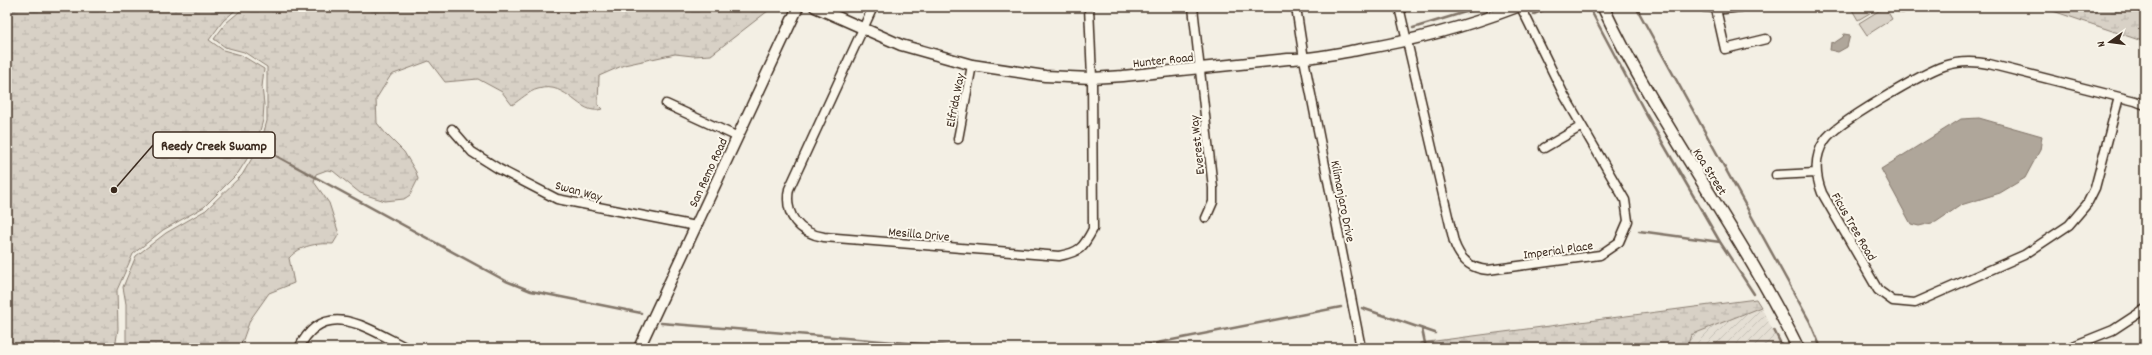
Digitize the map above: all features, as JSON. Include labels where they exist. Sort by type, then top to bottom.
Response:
[{"type":"main road","name":"Koa Street","points":[[1603,7],[1649,95],[1762,279],[1798,348]]},
{"type":"street","name":"San Remo Road","points":[[639,348],[798,7]]},
{"type":"street","name":"Hunter Road","points":[[815,7],[901,45],[972,65],[1045,76],[1092,78],[1304,59],[1408,40],[1466,25],[1517,7]]},
{"type":"street","name":"Mesilla Drive","points":[[873,7],[789,189],[788,203],[792,216],[804,230],[815,236],[1059,256],[1074,253],[1085,245],[1093,229],[1092,78],[1089,7]]},
{"type":"street","name":"Everest Way","points":[[1193,7],[1213,188],[1213,202],[1206,218]]},
{"type":"street","name":"Kilimanjaro Drive","points":[[1296,7],[1304,59],[1361,348]]},
{"type":"street","name":"Imperial Place","points":[[1399,7],[1408,40],[1454,242],[1459,255],[1473,268],[1481,270],[1496,270],[1590,257],[1604,253],[1619,242],[1628,221],[1625,200],[1582,126],[1521,7]]},
{"type":"street","points":[[1704,7],[1716,9],[1741,7]]},
{"type":"street","points":[[1716,9],[1725,49],[1766,39]]},
{"type":"street","name":"Ficus Tree Road","points":[[2119,97],[2095,188],[2085,208],[2069,225],[2024,255],[1915,303],[1893,301],[1878,290],[1822,193],[1816,173],[1816,164],[1821,147],[1833,130],[1926,73],[1952,64],[1968,62],[1989,64],[2119,97],[2145,105]]},
{"type":"street","name":"Elfrida Way","points":[[958,139],[972,65]]},
{"type":"street","points":[[666,104],[738,137]]},
{"type":"street","points":[[1544,148],[1582,126]]},
{"type":"street","name":"Swan Way","points":[[452,130],[472,152],[499,169],[557,199],[696,226]]},
{"type":"street","points":[[1776,175],[1816,173]]},
{"type":"street","points":[[2068,348],[2113,330],[2145,309]]},
{"type":"street","points":[[299,348],[308,333],[314,327],[327,321],[338,319],[356,324],[407,348]]},
{"type":"shaded area","points":[[1844,34],[1850,35],[1847,47],[1838,52],[1830,50],[1831,42],[1834,43],[1843,37]]},
{"type":"shaded area","points":[[1979,118],[2042,136],[2040,150],[2025,178],[2000,193],[1961,205],[1936,222],[1919,226],[1911,224],[1881,169],[1961,119]]},
{"type":"shaded area","points":[[1761,307],[1782,348],[1684,348],[1687,347],[1691,335]]},
{"type":"green space","points":[[7,7],[239,7],[223,21],[209,40],[223,50],[241,55],[264,69],[262,87],[264,104],[263,120],[256,145],[238,173],[204,207],[163,230],[133,254],[117,290],[118,329],[115,348],[7,348]]},
{"type":"green space","points":[[245,7],[773,7],[711,55],[693,56],[675,54],[624,65],[599,76],[598,105],[602,109],[594,110],[587,108],[565,93],[557,89],[548,88],[538,89],[531,92],[512,105],[502,92],[478,79],[445,82],[429,61],[391,75],[376,99],[377,123],[404,152],[416,172],[418,179],[410,195],[404,199],[385,201],[360,193],[333,171],[327,170],[316,174],[314,182],[329,203],[339,234],[333,244],[309,246],[299,250],[289,258],[294,283],[269,293],[250,320],[240,348],[126,348],[126,304],[123,287],[136,256],[166,233],[206,210],[242,175],[260,145],[267,121],[267,67],[244,52],[225,47],[214,39],[226,23]]},
{"type":"green space","points":[[1880,7],[1858,20],[1851,8]]},
{"type":"green space","points":[[1885,7],[1892,19],[1867,35],[1859,23]]},
{"type":"green space","points":[[2041,7],[2145,7],[2145,42]]},
{"type":"green space","points":[[1756,299],[1761,307],[1691,335],[1687,347],[1684,348],[1421,348],[1420,343]]},
{"type":"waterway","points":[[1413,28],[1482,7]]},
{"type":"waterway","points":[[1534,14],[1550,7]]},
{"type":"waterway","points":[[1589,7],[1646,114],[1720,242],[1754,294]]},
{"type":"waterway","points":[[1636,7],[1810,322],[1821,348]]},
{"type":"waterway","points":[[256,145],[506,281],[531,291],[641,313]]},
{"type":"waterway","points":[[1639,231],[1720,242]]},
{"type":"waterway","points":[[1131,348],[1341,307]]},
{"type":"waterway","points":[[1362,308],[1435,333]]},
{"type":"waterway","points":[[661,323],[968,348]]},
{"type":"waterway","points":[[1422,329],[1426,348]]},
{"type":"waterway","points":[[1774,330],[1783,348]]},
{"type":"place","name":"Reedy Creek Swamp","points":[[114,190]]}]
